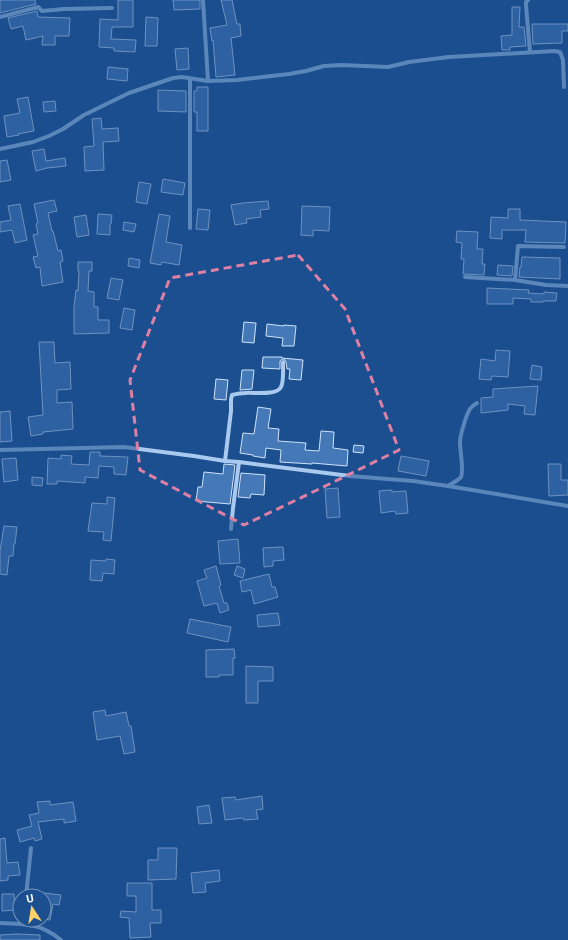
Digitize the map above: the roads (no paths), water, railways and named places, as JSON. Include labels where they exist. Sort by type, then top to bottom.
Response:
[{"type":"street","points":[[37,0],[38,7],[42,11],[112,8]]},
{"type":"street","points":[[203,0],[208,81]]},
{"type":"street","points":[[528,0],[526,2],[526,6],[530,52]]},
{"type":"street","points":[[0,17],[38,7]]},
{"type":"street","points":[[0,149],[33,142],[48,136],[63,129],[84,115],[129,93],[173,78],[208,81],[237,80],[289,74],[324,66],[341,65],[388,68],[409,62],[554,50],[560,52],[563,60],[564,87]]},
{"type":"street","points":[[190,79],[190,228]]},
{"type":"street","points":[[515,280],[518,246],[564,247]]},
{"type":"street","points":[[465,277],[515,280],[568,286]]},
{"type":"street","points":[[225,461],[232,395],[245,392],[266,393],[279,390],[282,383],[283,362]]},
{"type":"street","points":[[448,486],[457,481],[462,472],[460,441],[469,410],[477,403]]},
{"type":"street","points":[[0,450],[124,447],[350,476],[413,481],[568,506]]},
{"type":"street","points":[[231,529],[240,462]]},
{"type":"street","points":[[27,888],[31,848]]},
{"type":"street","points":[[0,923],[12,922]]},
{"type":"street","points":[[41,928],[52,932],[61,940]]}]
